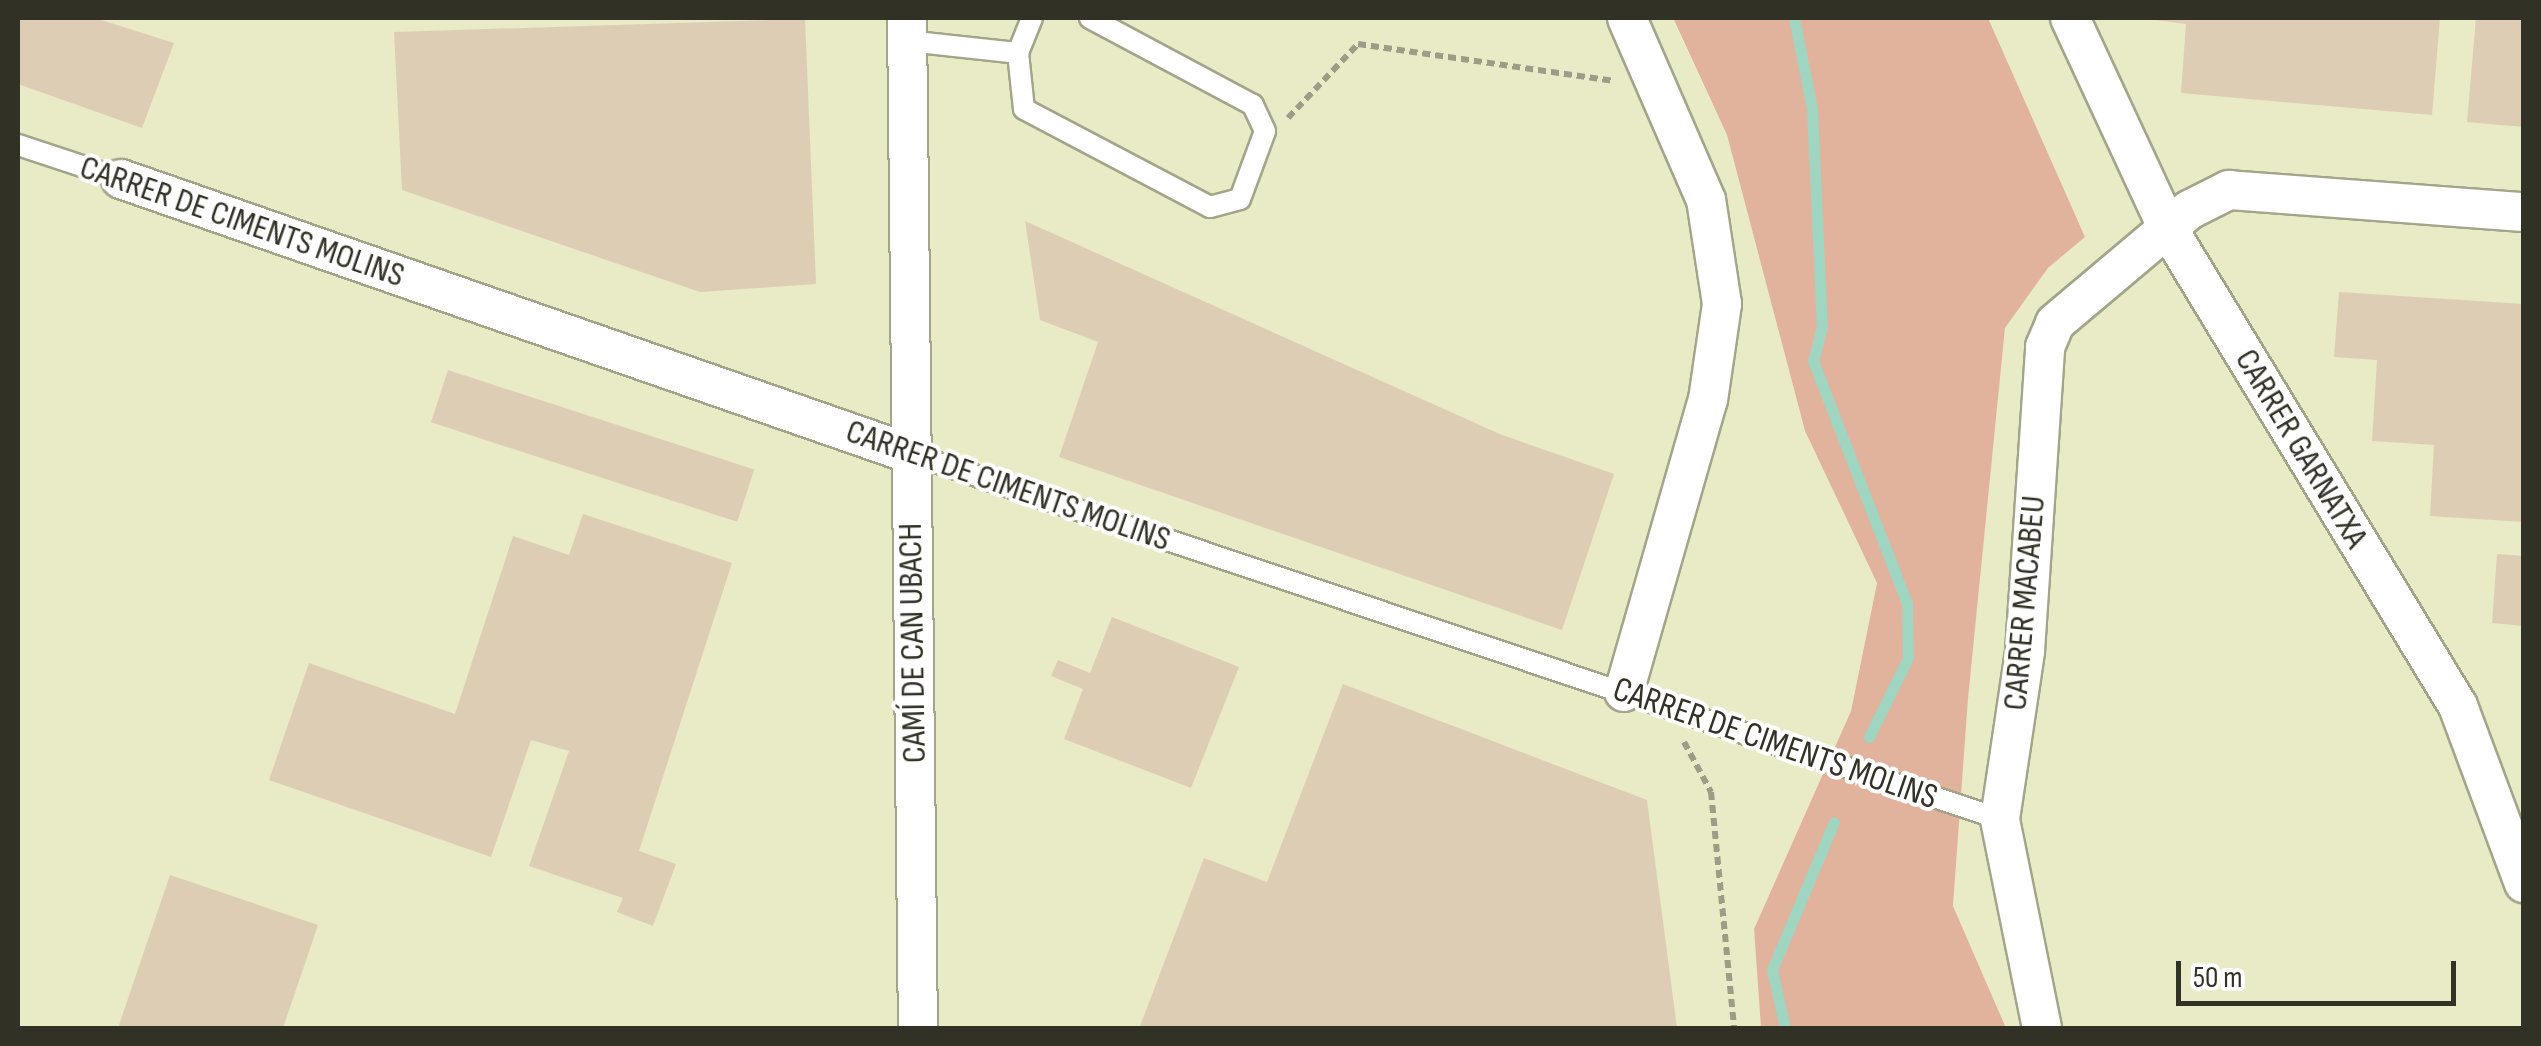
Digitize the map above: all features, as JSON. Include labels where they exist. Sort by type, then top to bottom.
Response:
[{"type":"street","points":[[1624,692],[1708,400],[1722,304],[1706,200],[1627,18]]},
{"type":"street","name":"CARRER GARNATXA","points":[[2070,18],[2167,227],[2458,706],[2524,883]]},
{"type":"street","name":"CAMÍ DE CAN UBACH","points":[[906,29],[918,1028]]},
{"type":"street","name":"CARRER DE CIMENTS MOLINS","points":[[121,179],[911,454]]},
{"type":"street","name":"CARRER MACABEU","points":[[2042,1028],[2000,819],[2025,652],[2045,347],[2074,303],[2167,227],[2229,190],[2524,212]]},
{"type":"lane","points":[[1032,18],[1018,53],[1024,109],[1210,207],[1240,199],[1266,131],[1253,105],[1090,18]]},
{"type":"lane","points":[[906,29],[1018,53]]},
{"type":"lane","name":"CARRER DE CIMENTS MOLINS","points":[[18,145],[121,179]]},
{"type":"lane","name":"CARRER DE CIMENTS MOLINS","points":[[911,454],[2000,819]]},
{"type":"path","points":[[1266,131],[1358,44],[1602,84],[1650,71]]},
{"type":"path","points":[[1664,706],[1712,792],[1734,1028]]},
{"type":"shaded area","points":[[18,18],[1672,18],[1727,135],[1805,431],[1877,583],[1851,711],[1754,929],[1761,1028],[18,1028]]},
{"type":"shaded area","points":[[1673,18],[1988,18],[2085,237],[2048,268],[2005,328],[1968,699],[1953,906],[2006,1028],[1761,1028],[1754,929],[1851,711],[1877,583],[1805,431],[1727,135]]},
{"type":"shaded area","points":[[1988,18],[2523,18],[2523,1028],[2006,1028],[1953,906],[1968,699],[2005,328],[2048,268],[2085,237]]},
{"type":"building","points":[[18,18],[95,18],[174,43],[142,128],[18,84]]},
{"type":"building","points":[[2141,18],[2440,18],[2432,115],[2181,93],[2186,24]]},
{"type":"building","points":[[2476,18],[2524,18],[2524,127],[2467,122]]},
{"type":"building","points":[[805,19],[816,284],[700,292],[402,190],[394,32]]},
{"type":"building","points":[[1025,221],[1502,435],[1614,474],[1562,630],[1059,457],[1098,342],[1040,320]]},
{"type":"building","points":[[2339,292],[2524,304],[2524,522],[2430,516],[2434,445],[2372,441],[2377,360],[2334,357]]},
{"type":"building","points":[[448,370],[754,470],[737,522],[431,422]]},
{"type":"building","points":[[583,514],[732,563],[639,851],[676,864],[653,926],[617,912],[623,898],[529,866],[569,751],[531,740],[491,857],[269,780],[309,663],[455,714],[513,536],[569,555]]},
{"type":"building","points":[[2497,554],[2524,556],[2524,626],[2492,623]]},
{"type":"building","points":[[1112,617],[1239,667],[1191,788],[1064,739],[1083,689],[1051,676],[1058,660],[1090,673]]},
{"type":"building","points":[[1343,684],[1647,800],[1677,1028],[1140,1026],[1204,858],[1267,882]]},
{"type":"building","points":[[170,875],[318,925],[283,1028],[118,1028]]},
{"type":"waterway","points":[[1794,18],[1812,109],[1822,326],[1813,361],[1907,603],[1908,658],[1869,737]]},
{"type":"waterway","points":[[1785,1028],[1772,970],[1834,822]]}]
